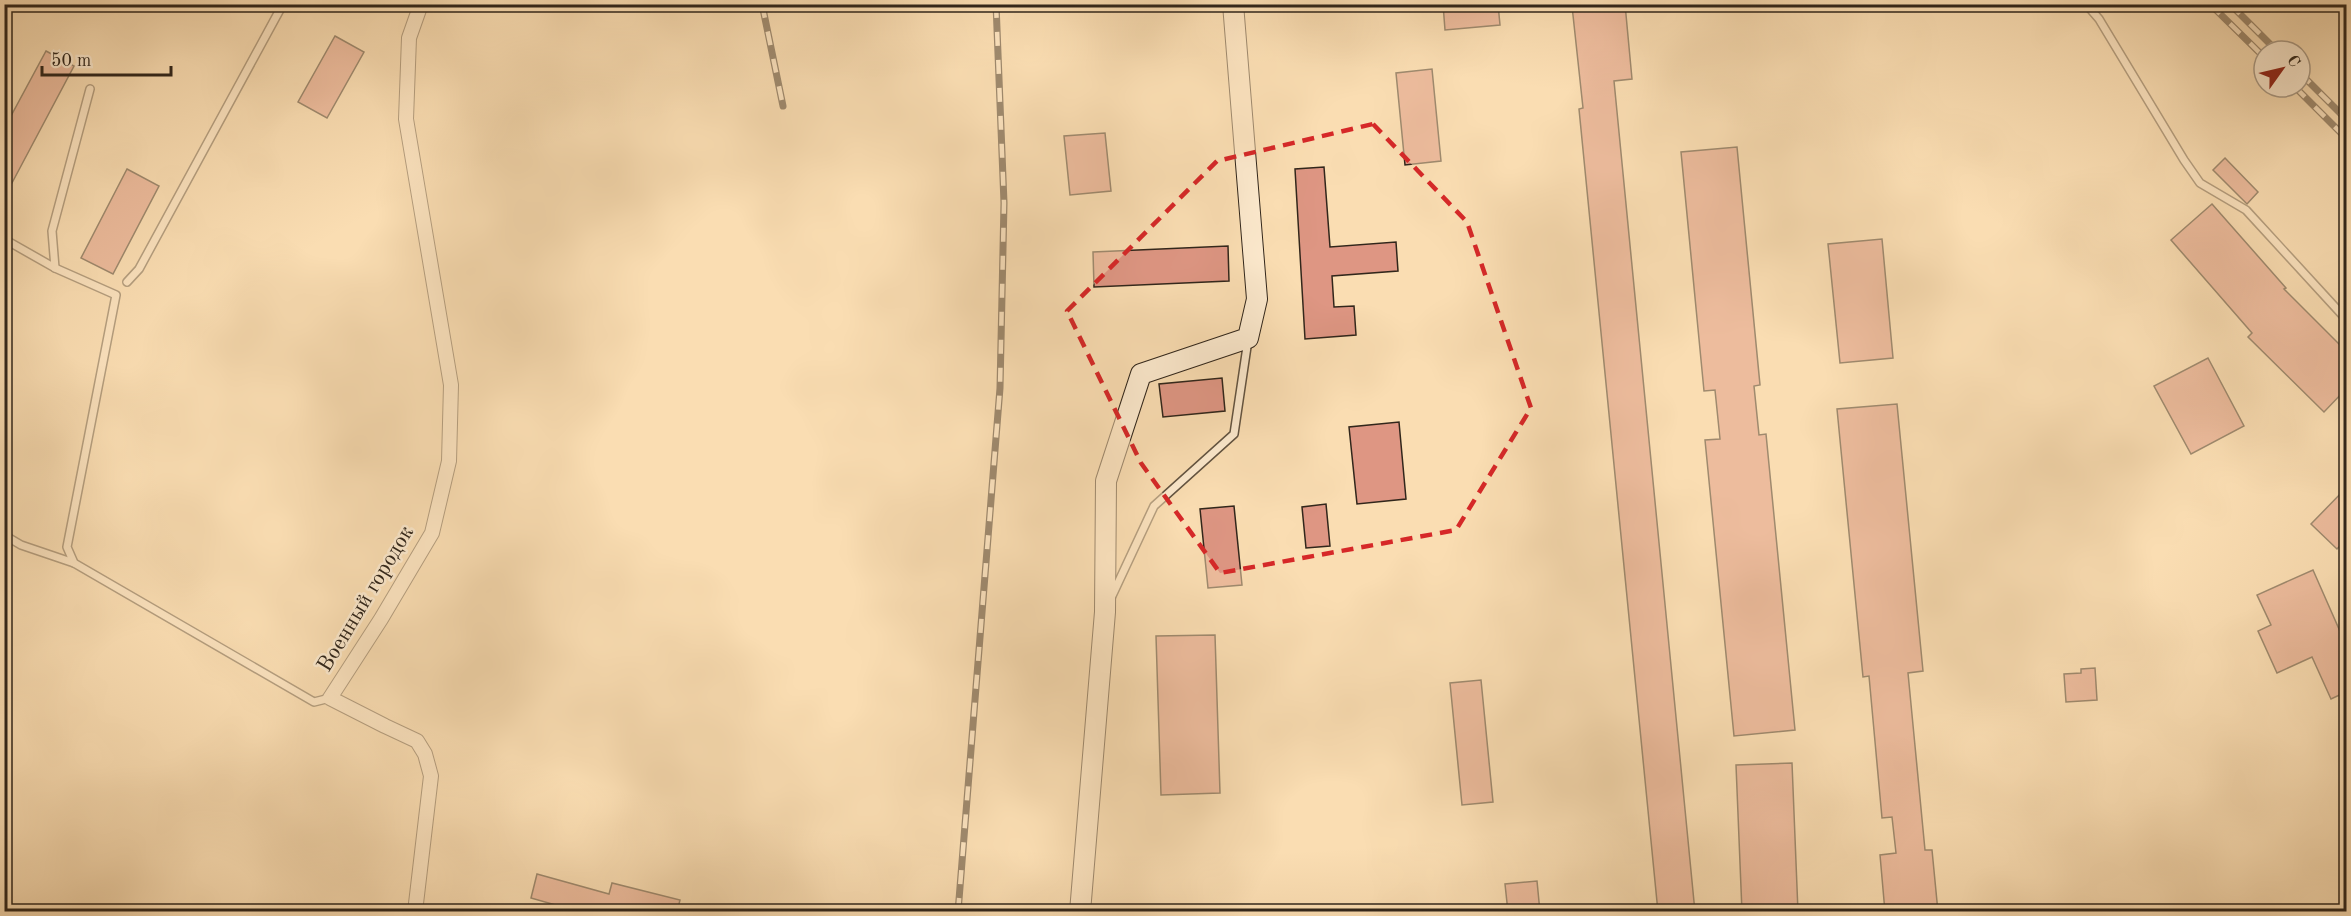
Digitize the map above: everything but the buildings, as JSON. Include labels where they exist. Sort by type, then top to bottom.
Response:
[{"type":"street","name":"Военный городок","points":[[415,912],[431,776],[425,754],[417,741],[330,698],[381,619],[432,533],[449,461],[451,385],[406,119],[409,38],[421,4]]},
{"type":"street","points":[[1080,912],[1105,612],[1106,481],[1141,374],[1248,338],[1257,299],[1233,4]]},
{"type":"lane","points":[[127,282],[139,269],[283,4]]},
{"type":"lane","points":[[2086,4],[2099,19],[2200,183],[2246,210],[2346,319]]},
{"type":"lane","points":[[55,268],[52,231],[90,89]]},
{"type":"lane","points":[[4,239],[55,268],[116,295],[67,547],[74,563]]},
{"type":"lane","points":[[1105,612],[1154,506],[1234,434],[1248,338]]},
{"type":"lane","points":[[4,535],[21,545],[74,563],[314,702],[330,698]]},
{"type":"highlighted area","points":[[1373,124],[1467,222],[1531,408],[1456,530],[1220,573],[1141,463],[1067,311],[1217,161]]},
{"type":"railway","points":[[762,4],[783,106]]},
{"type":"railway","points":[[958,912],[1000,388],[1004,203],[996,4]]},
{"type":"railway","points":[[2210,4],[2252,45]]},
{"type":"railway","points":[[2230,4],[2265,39]]},
{"type":"railway","points":[[2312,85],[2346,119]]},
{"type":"railway","points":[[2307,99],[2346,138]]}]
